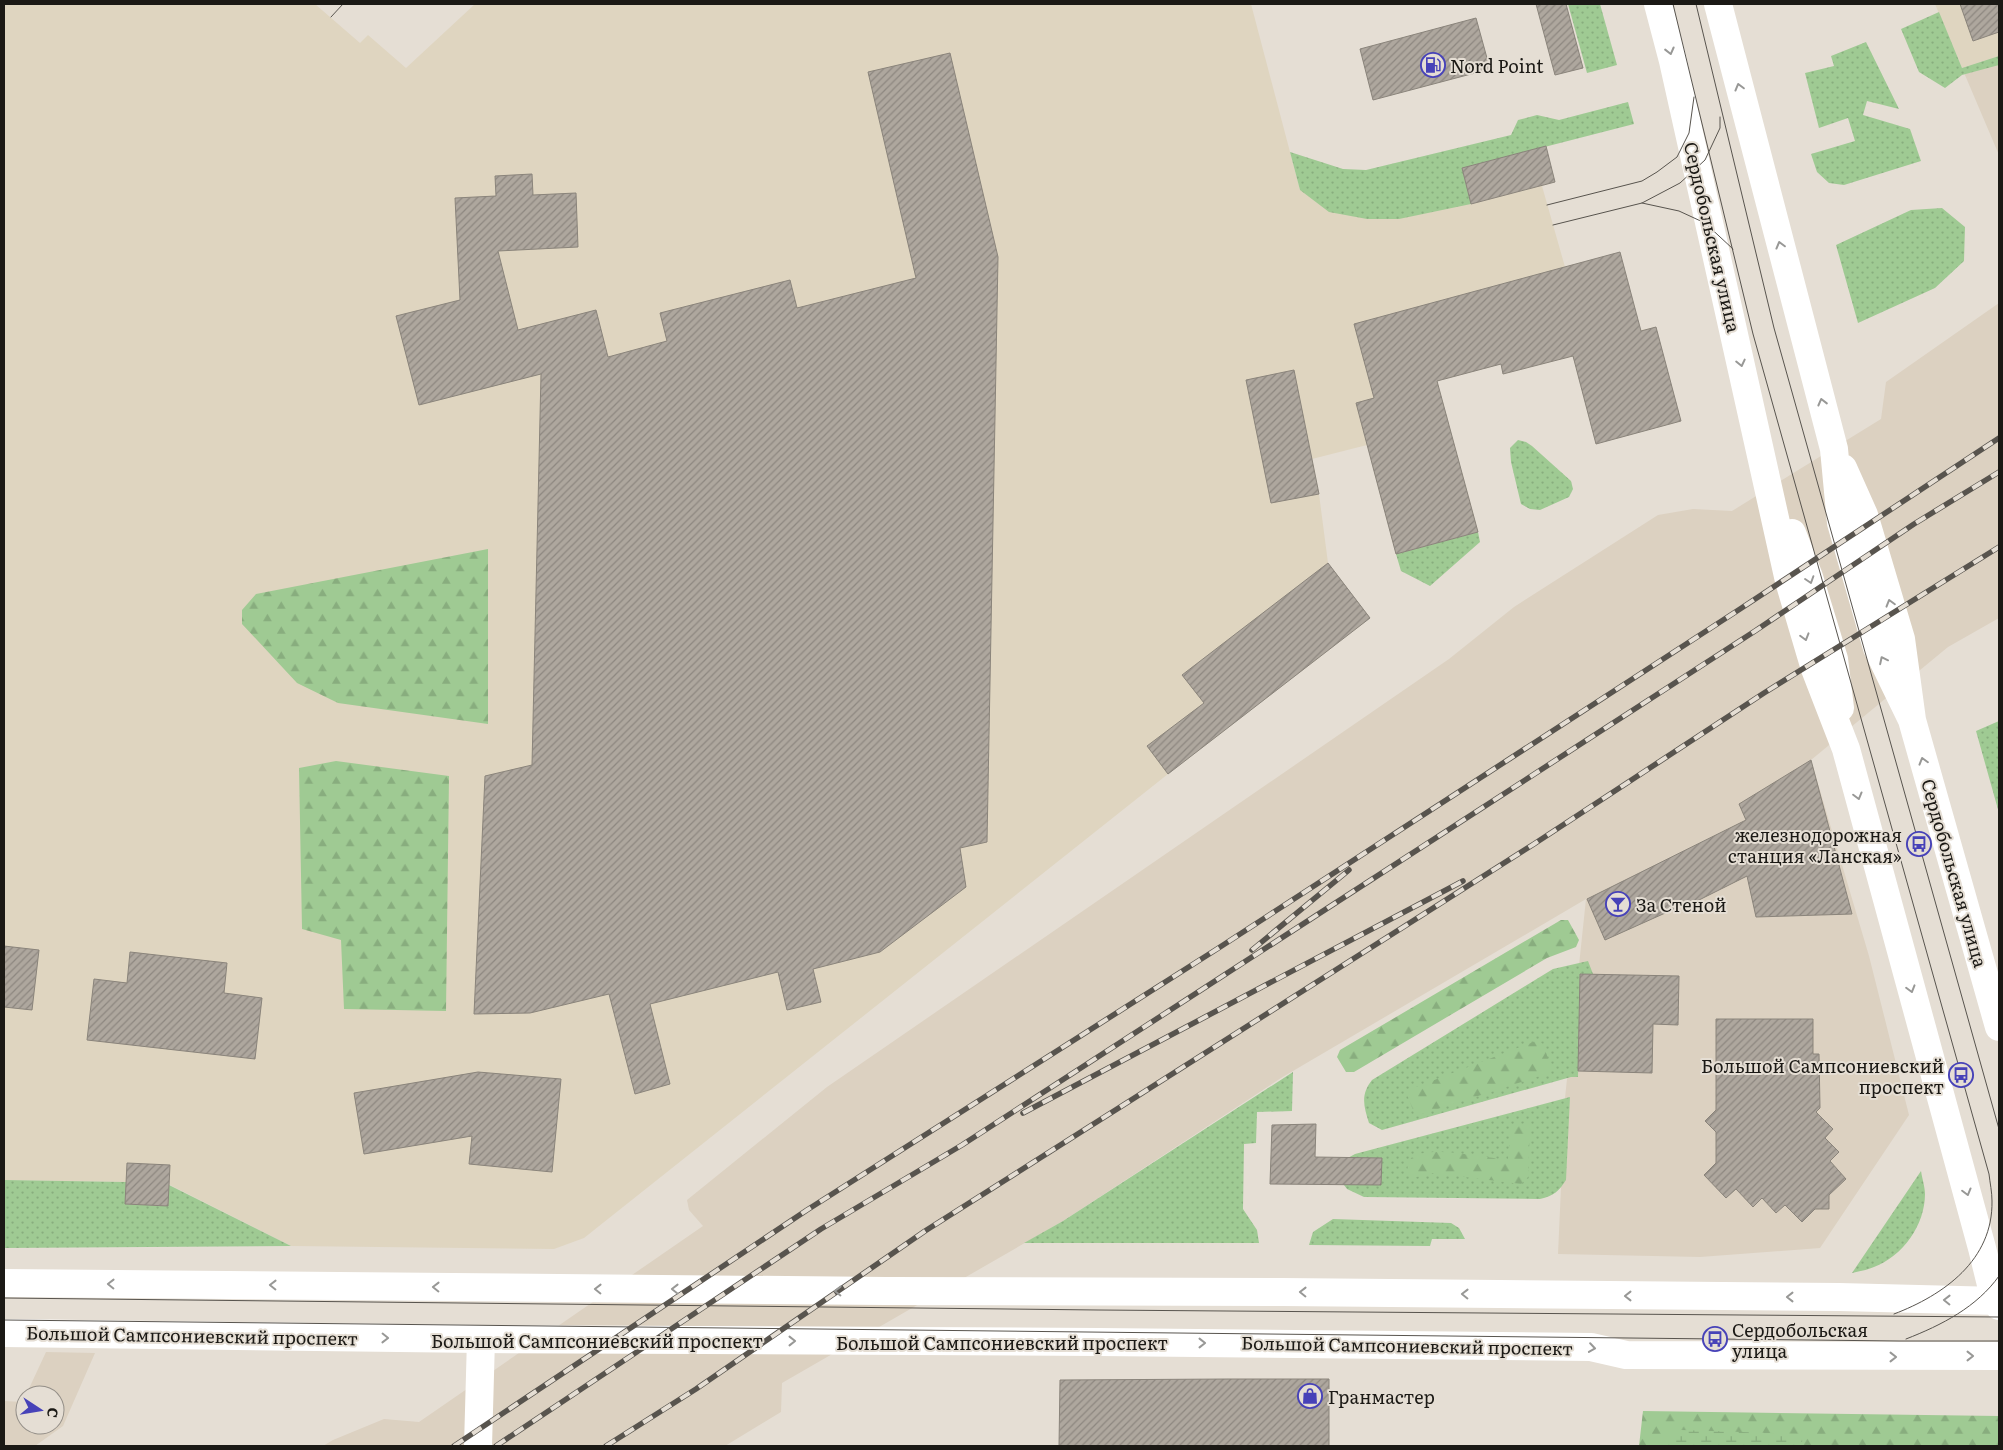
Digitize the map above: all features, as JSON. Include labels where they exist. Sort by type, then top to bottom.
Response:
[{"type":"main road","name":"Сердобольская улица","points":[[1658,4],[1673,61],[1766,470],[1810,577],[1834,659],[1846,749],[1998,1302]]},
{"type":"main road","name":"Сердобольская улица","points":[[1718,4],[1834,449],[1841,523],[1877,648],[1912,720],[1999,1027]]},
{"type":"main road","points":[[4,1283],[1829,1297],[1998,1302]]},
{"type":"main road","name":"Большой Сампсониевский проспект","points":[[4,1333],[481,1339],[1590,1347],[1626,1355],[1999,1356]]},
{"type":"main road","points":[[478,1446],[481,1339]]},
{"type":"shaded area","points":[[4,4],[315,4],[360,43],[368,35],[406,68],[475,4],[1251,4],[1300,190],[1545,147],[1555,182],[1542,186],[1565,267],[1641,330],[1656,327],[1681,421],[1596,444],[1573,356],[1503,374],[1501,364],[1437,381],[1478,532],[1396,554],[1367,445],[1312,459],[1319,494],[1328,563],[1370,618],[1168,774],[584,1238],[554,1249],[291,1246],[170,1185],[168,1206],[125,1204],[126,1182],[4,1180]]},
{"type":"shaded area","points":[[1935,4],[1999,4],[1999,56],[1962,68]]},
{"type":"shaded area","points":[[1999,56],[1999,155],[1962,68]]},
{"type":"shaded area","points":[[1999,303],[1999,618],[1948,647],[1811,760],[1869,956],[1909,1115],[1820,1248],[1700,1257],[1558,1254],[1565,1098],[1586,899],[1281,1078],[1063,1221],[782,1383],[781,1412],[725,1446],[323,1446],[384,1419],[419,1422],[703,1226],[689,1210],[687,1200],[827,1087],[1449,659],[1514,607],[1658,515],[1693,509],[1732,511],[1881,419],[1886,382]]},
{"type":"shaded area","points":[[46,1352],[95,1353],[65,1421],[65,1385],[31,1385]]},
{"type":"shaded area","points":[[4,1401],[15,1402],[15,1435],[50,1435],[35,1446],[4,1446]]},
{"type":"green space","points":[[1568,4],[1600,4],[1617,65],[1587,73]]},
{"type":"green space","points":[[1939,12],[1962,68],[1999,56],[1999,65],[1962,75],[1945,88],[1919,72],[1901,29]]},
{"type":"green space","points":[[1866,42],[1899,109],[1867,101],[1863,115],[1910,129],[1921,161],[1844,185],[1829,183],[1817,172],[1811,154],[1855,141],[1848,118],[1819,128],[1805,73],[1834,66],[1831,56]]},
{"type":"green space","points":[[1628,102],[1634,124],[1462,168],[1471,204],[1399,219],[1367,219],[1329,212],[1300,190],[1290,152],[1343,169],[1366,170],[1511,135],[1518,120],[1537,115],[1559,120]]},
{"type":"green space","points":[[1942,208],[1965,227],[1964,261],[1935,288],[1858,323],[1836,245],[1911,210]]},
{"type":"green space","points":[[1518,440],[1532,446],[1571,481],[1573,489],[1569,497],[1540,510],[1530,509],[1521,504],[1511,462],[1510,448]]},
{"type":"green space","points":[[1478,532],[1480,542],[1430,586],[1401,571],[1396,554]]},
{"type":"green space","points":[[488,549],[488,724],[338,703],[297,683],[242,624],[242,610],[256,594]]},
{"type":"green space","points":[[1999,721],[1999,813],[1976,731]]},
{"type":"green space","points":[[336,761],[449,776],[446,1011],[344,1009],[341,940],[302,929],[299,768]]},
{"type":"green space","points":[[1561,920],[1568,920],[1579,940],[1576,947],[1547,958],[1354,1072],[1346,1072],[1337,1057],[1340,1050]]},
{"type":"green space","points":[[1588,961],[1593,974],[1580,974],[1578,1077],[1571,1077],[1382,1130],[1369,1123],[1364,1096],[1372,1080],[1553,969]]},
{"type":"green space","points":[[1536,1041],[1543,1044],[1551,1067],[1546,1074],[1419,1115],[1414,1113],[1407,1094],[1411,1089]]},
{"type":"green space","points":[[1293,1072],[1292,1111],[1257,1112],[1256,1143],[1244,1144],[1243,1209],[1257,1230],[1259,1243],[1024,1243],[1063,1221]]},
{"type":"green space","points":[[1570,1097],[1566,1180],[1553,1195],[1540,1199],[1364,1197],[1347,1189],[1341,1181],[1346,1159],[1355,1154]]},
{"type":"green space","points":[[1527,1123],[1530,1127],[1528,1177],[1521,1184],[1433,1173],[1412,1178],[1407,1173],[1411,1159],[1423,1153],[1446,1152],[1508,1160],[1510,1131],[1514,1125]]},
{"type":"green space","points":[[1921,1171],[1925,1191],[1924,1206],[1917,1228],[1903,1247],[1885,1262],[1869,1269],[1852,1273]]},
{"type":"green space","points":[[4,1180],[126,1182],[125,1204],[168,1206],[169,1185],[291,1246],[4,1248]]},
{"type":"green space","points":[[1333,1219],[1451,1223],[1459,1228],[1465,1239],[1432,1239],[1430,1246],[1309,1245],[1313,1232]]},
{"type":"green space","points":[[1643,1411],[1999,1416],[1999,1446],[1639,1446]]},
{"type":"green space","points":[[1681,1430],[1804,1434],[1801,1446],[1659,1446]]},
{"type":"building","points":[[1536,4],[1566,4],[1583,68],[1555,75]]},
{"type":"building","points":[[1960,4],[1999,4],[1999,32],[1973,41]]},
{"type":"building","points":[[1476,18],[1490,69],[1373,100],[1360,49]]},
{"type":"building","points":[[950,53],[998,257],[987,842],[960,848],[966,887],[880,952],[813,969],[821,1002],[787,1010],[778,972],[650,1004],[670,1084],[635,1094],[609,994],[530,1013],[474,1014],[485,776],[532,765],[541,374],[419,405],[396,316],[460,300],[455,198],[496,196],[495,176],[532,174],[533,195],[576,193],[578,247],[498,251],[518,330],[596,310],[608,357],[667,341],[660,313],[790,280],[797,308],[916,278],[868,72]]},
{"type":"building","points":[[1546,146],[1555,182],[1471,204],[1462,168]]},
{"type":"building","points":[[1620,252],[1641,331],[1656,327],[1681,421],[1596,444],[1573,356],[1503,374],[1501,364],[1437,381],[1478,532],[1396,554],[1356,403],[1374,398],[1354,324]]},
{"type":"building","points":[[1294,370],[1319,494],[1271,503],[1246,380]]},
{"type":"building","points":[[1328,563],[1370,618],[1168,774],[1147,746],[1204,703],[1182,675]]},
{"type":"building","points":[[1811,760],[1852,914],[1756,917],[1747,876],[1693,903],[1692,901],[1605,940],[1587,899],[1746,820],[1739,804]]},
{"type":"building","points":[[4,946],[39,950],[32,1010],[4,1007]]},
{"type":"building","points":[[130,952],[227,963],[224,993],[262,998],[255,1059],[87,1040],[94,979],[127,983]]},
{"type":"building","points":[[1580,974],[1679,976],[1678,1025],[1653,1024],[1652,1073],[1578,1071]]},
{"type":"building","points":[[1716,1019],[1813,1019],[1813,1054],[1819,1054],[1820,1108],[1816,1112],[1833,1129],[1825,1138],[1839,1152],[1830,1161],[1846,1179],[1829,1195],[1829,1209],[1815,1209],[1802,1222],[1785,1205],[1776,1213],[1762,1198],[1753,1207],[1736,1189],[1726,1198],[1704,1175],[1716,1163],[1716,1132],[1705,1121],[1716,1110]]},
{"type":"building","points":[[478,1072],[561,1079],[552,1172],[469,1164],[472,1136],[364,1154],[354,1093]]},
{"type":"building","points":[[1316,1124],[1315,1157],[1382,1158],[1381,1185],[1270,1184],[1272,1125]]},
{"type":"building","points":[[127,1163],[170,1165],[168,1206],[125,1204]]},
{"type":"building","points":[[1329,1379],[1329,1446],[1059,1446],[1060,1380]]},
{"type":"tram line","points":[[331,17],[343,4]]},
{"type":"tram line","points":[[1673,4],[1753,334],[1989,1174],[1992,1201],[1990,1222],[1984,1241],[1975,1258],[1962,1272],[1931,1297],[1894,1314]]},
{"type":"tram line","points":[[1696,4],[1774,328],[1999,1129]]},
{"type":"tram line","points":[[1547,205],[1642,181],[1657,172],[1677,157],[1689,133],[1694,97]]},
{"type":"tram line","points":[[1553,225],[1642,203],[1680,183],[1705,160],[1720,128],[1720,117]]},
{"type":"tram line","points":[[1642,203],[1679,211],[1705,223],[1733,249]]},
{"type":"tram line","points":[[1906,1339],[1933,1328],[1958,1314],[1980,1297],[1999,1276]]},
{"type":"tram line","points":[[4,1298],[1098,1310],[1999,1317]]},
{"type":"tram line","points":[[4,1320],[1999,1341]]},
{"type":"railway","points":[[454,1446],[807,1210],[1217,949],[1999,438]]},
{"type":"railway","points":[[496,1446],[821,1229],[962,1145],[1755,631],[1914,524],[1999,472]]},
{"type":"railway","points":[[606,1446],[696,1389],[925,1231],[1534,844],[1764,693],[1999,547]]},
{"type":"railway","points":[[1252,950],[1349,870]]},
{"type":"railway","points":[[1023,1113],[1463,881]]},
{"type":"place","name":"Nord Point","points":[[1433,65]]},
{"type":"place","name":"железнодорожная станция «Ланская»","points":[[1919,844]]},
{"type":"place","name":"За Стеной","points":[[1618,904]]},
{"type":"place","name":"Большой Сампсониевский проспект","points":[[1961,1075]]},
{"type":"place","name":"Сердобольская улица","points":[[1715,1339]]},
{"type":"place","name":"Гранмастер","points":[[1310,1396]]}]
